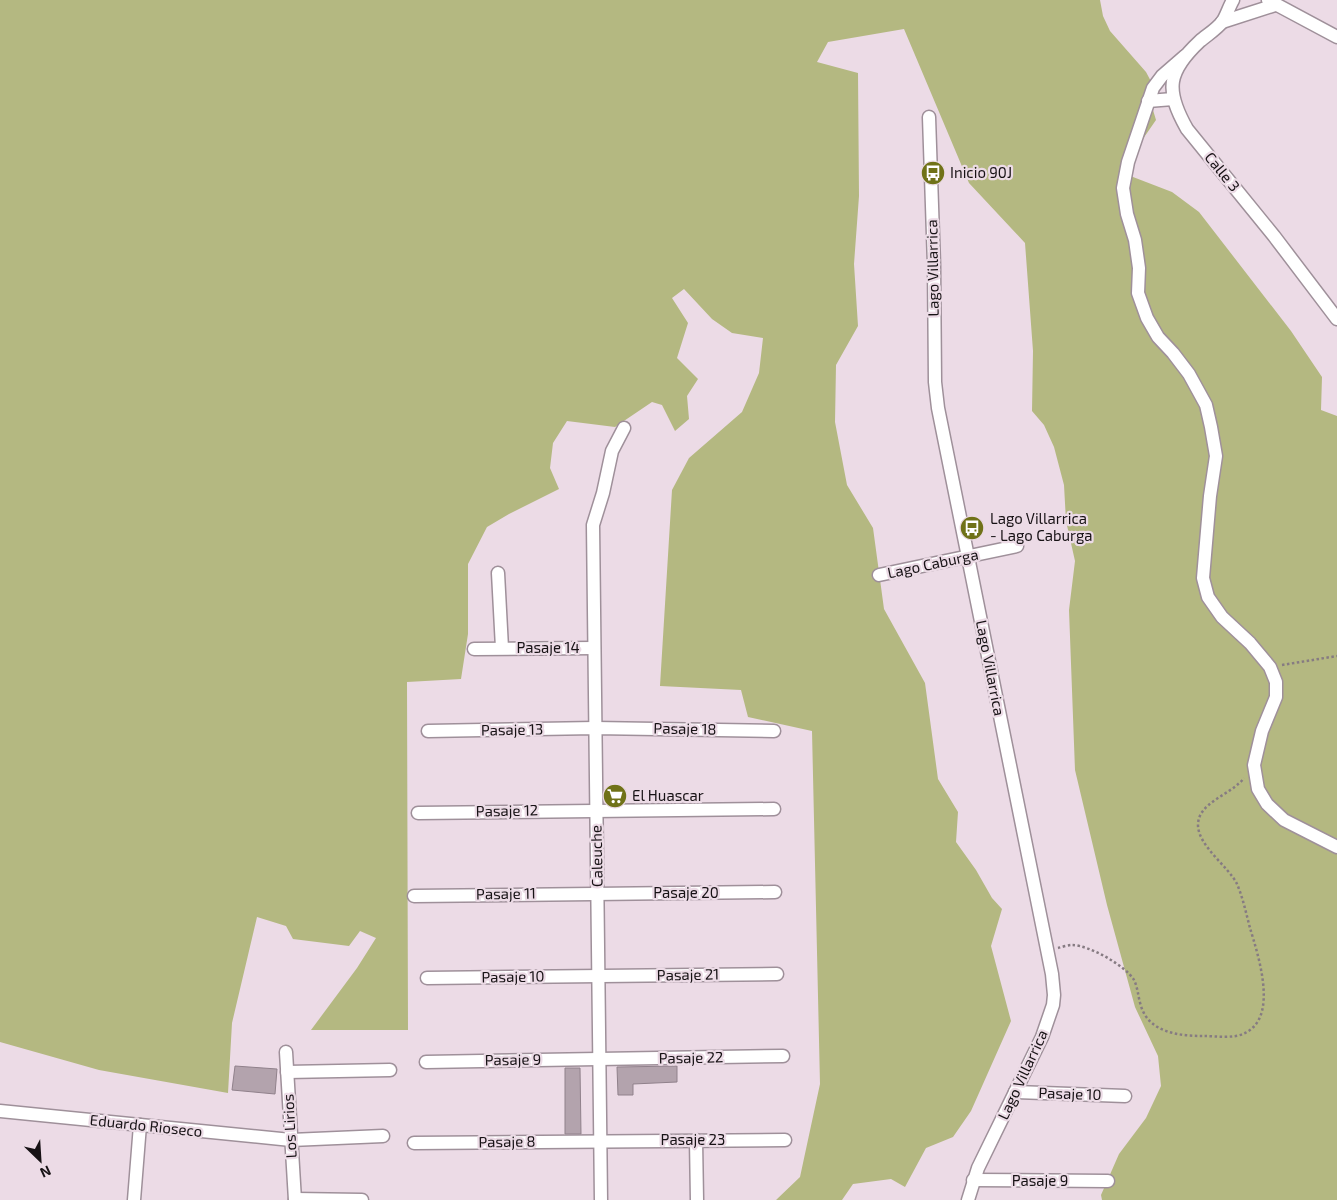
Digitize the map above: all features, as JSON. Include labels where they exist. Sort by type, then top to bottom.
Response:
[{"type":"street","points":[[1222,22],[1233,0]]},
{"type":"street","points":[[1222,22],[1272,2],[1337,36]]},
{"type":"street","name":"Calle 3","points":[[1222,22],[1185,56],[1173,76],[1171,87],[1173,100],[1186,129],[1274,236],[1337,319]]},
{"type":"street","points":[[1185,56],[1162,76],[1153,88],[1128,162],[1123,188],[1127,214],[1135,240],[1139,268],[1138,293],[1147,318],[1158,338],[1173,353],[1189,374],[1206,405],[1216,456],[1210,496],[1203,578],[1208,596],[1222,617],[1250,643],[1270,666],[1276,682],[1276,697],[1262,731],[1254,765],[1258,789],[1268,804],[1284,820],[1337,847]]},
{"type":"street","points":[[1148,100],[1173,100]]},
{"type":"street","name":"Lago Villarrica","points":[[929,116],[934,265],[935,382],[938,408],[1053,983],[1052,1005],[1042,1037],[973,1180],[968,1200]]},
{"type":"street","name":"Caleuche","points":[[602,1200],[593,525],[603,493],[612,450],[624,428]]},
{"type":"street","name":"Lago Caburga","points":[[879,575],[1017,546]]},
{"type":"street","name":"Pasaje 14","points":[[498,573],[502,648]]},
{"type":"street","name":"Pasaje 14","points":[[474,649],[594,648]]},
{"type":"street","name":"Pasaje 18","points":[[595,728],[774,731]]},
{"type":"street","name":"Pasaje 13","points":[[428,731],[595,728]]},
{"type":"street","name":"Pasaje 12","points":[[418,813],[774,809]]},
{"type":"street","name":"Pasaje 20","points":[[598,893],[775,892]]},
{"type":"street","name":"Pasaje 11","points":[[414,896],[598,893]]},
{"type":"street","name":"Pasaje 21","points":[[598,975],[777,974]]},
{"type":"street","name":"Pasaje 10","points":[[427,978],[598,975]]},
{"type":"street","name":"Los Lirios","points":[[286,1052],[295,1200]]},
{"type":"street","name":"Pasaje 22","points":[[600,1059],[782,1056]]},
{"type":"street","name":"Pasaje 9","points":[[426,1062],[600,1059]]},
{"type":"street","points":[[288,1072],[390,1070]]},
{"type":"street","name":"Pasaje 10","points":[[1015,1092],[1124,1096]]},
{"type":"street","name":"Eduardo Rioseco","points":[[0,1111],[291,1140]]},
{"type":"street","points":[[134,1200],[140,1125]]},
{"type":"street","points":[[291,1140],[383,1136]]},
{"type":"street","points":[[696,1140],[697,1200]]},
{"type":"street","name":"Pasaje 23","points":[[601,1141],[784,1140]]},
{"type":"street","name":"Pasaje 8","points":[[414,1143],[601,1141]]},
{"type":"street","name":"Pasaje 9","points":[[973,1180],[1108,1181]]},
{"type":"street","points":[[295,1200],[362,1200]]},
{"type":"path","points":[[1270,666],[1337,656]]},
{"type":"path","points":[[1047,953],[1059,947],[1072,945],[1101,955],[1120,967],[1132,978],[1138,988],[1140,1005],[1144,1015],[1168,1033],[1195,1036],[1224,1036],[1241,1035],[1252,1030],[1263,1006],[1264,991],[1261,964],[1236,883],[1208,846],[1199,832],[1198,824],[1205,807],[1240,784],[1254,765]]},
{"type":"green space","points":[[0,0],[1100,0],[1103,16],[1110,31],[1146,72],[1154,87],[1150,100],[1156,120],[1120,172],[1172,192],[1199,212],[1291,331],[1322,377],[1321,410],[1337,416],[1337,1200],[1102,1200],[1101,1195],[1119,1154],[1146,1118],[1161,1086],[1158,1056],[1135,1007],[1107,905],[1075,770],[1069,610],[1075,561],[1066,521],[1064,485],[1054,447],[1044,425],[1032,411],[1033,351],[1025,243],[969,183],[904,29],[828,42],[817,62],[858,73],[859,196],[854,264],[858,326],[836,365],[835,422],[847,485],[873,528],[884,609],[925,683],[938,779],[958,812],[956,842],[976,870],[992,898],[1002,909],[991,946],[1011,1021],[971,1111],[953,1137],[926,1148],[905,1187],[891,1179],[853,1184],[842,1200],[776,1200],[800,1177],[820,1084],[812,731],[748,717],[741,690],[660,686],[672,490],[689,458],[742,412],[759,373],[763,338],[732,333],[712,319],[684,289],[672,298],[688,323],[677,358],[698,379],[687,396],[689,419],[675,431],[662,405],[652,402],[615,427],[567,421],[553,443],[550,468],[559,489],[487,527],[468,564],[468,634],[461,679],[407,682],[408,1030],[311,1030],[357,968],[376,938],[360,931],[349,946],[293,939],[286,926],[257,917],[232,1023],[228,1093],[99,1070],[0,1042]]},
{"type":"building","points":[[235,1066],[277,1069],[275,1094],[232,1090]]},
{"type":"building","points":[[677,1066],[677,1082],[633,1084],[633,1095],[618,1095],[617,1067]]},
{"type":"building","points":[[565,1068],[580,1068],[581,1134],[565,1134]]},
{"type":"place","name":"Inicio 90J","points":[[933,173]]},
{"type":"place","name":"Lago Villarrica - Lago Caburga","points":[[972,528]]},
{"type":"place","name":"El Huascar","points":[[615,796]]}]
